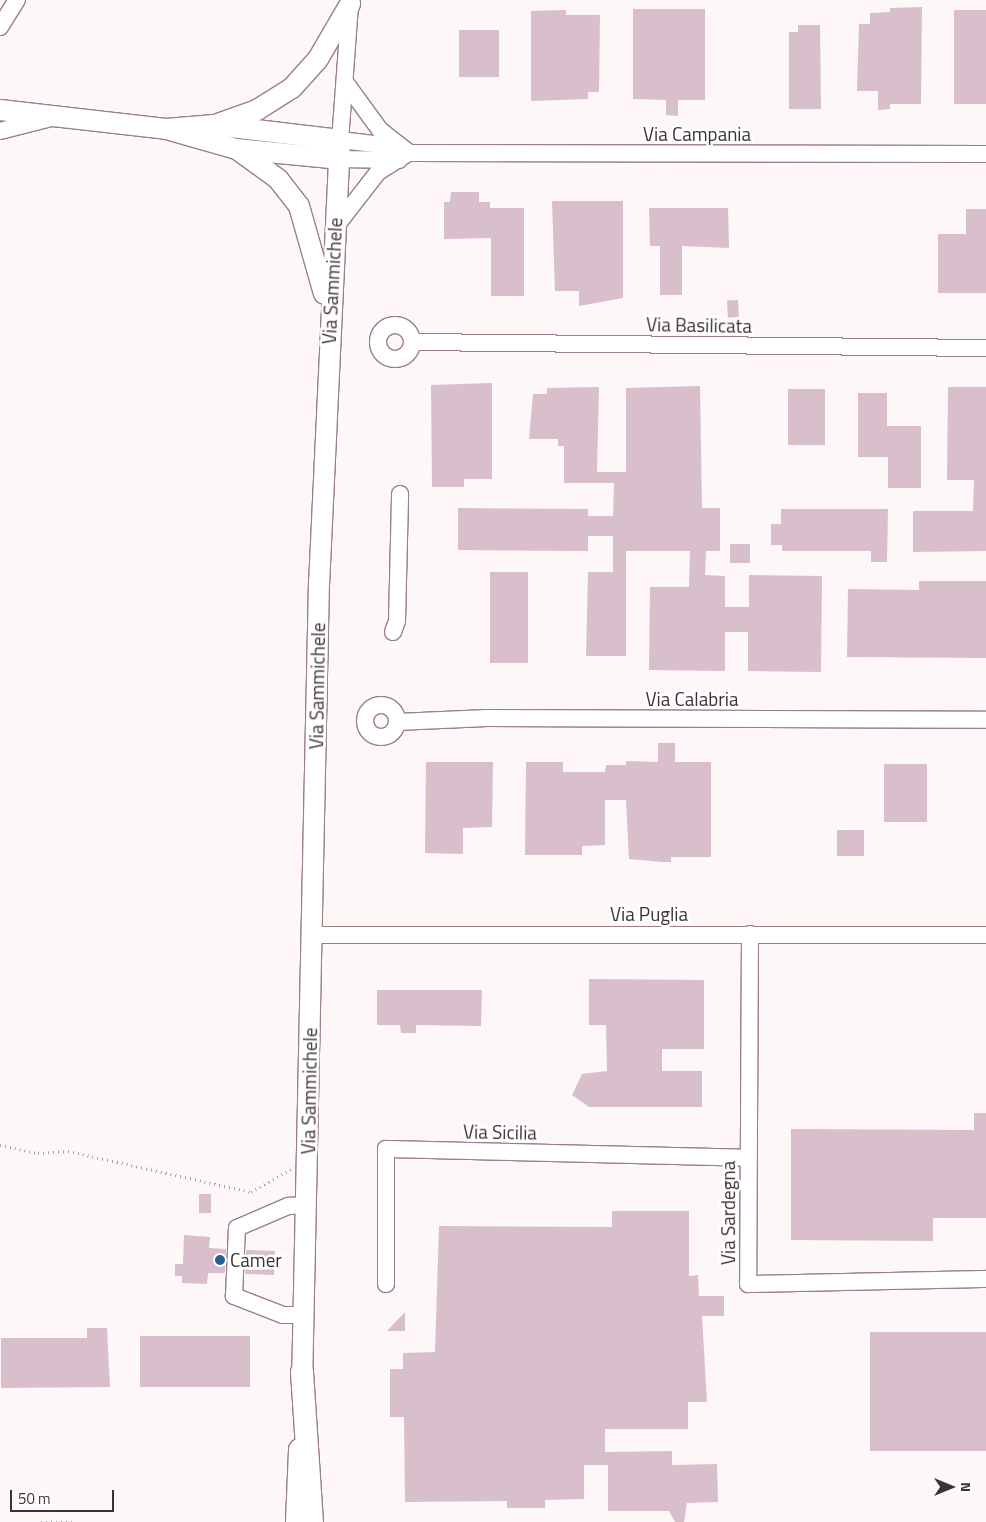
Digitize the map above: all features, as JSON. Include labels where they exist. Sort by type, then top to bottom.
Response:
[{"type":"highway","points":[[302,1372],[312,1522]]},
{"type":"main road","points":[[166,129],[214,125],[257,110],[292,88],[318,59],[351,2]]},
{"type":"main road","points":[[0,110],[166,129],[236,149],[340,150]]},
{"type":"main road","points":[[214,125],[340,150]]},
{"type":"main road","points":[[236,149],[278,179],[299,206],[311,235],[329,317]]},
{"type":"main road","name":"Via Sammichele","points":[[296,1522],[304,1315],[312,935],[329,317],[340,150]]},
{"type":"street","points":[[0,27],[17,0]]},
{"type":"street","name":"Via Sammichele","points":[[340,150],[351,2]]},
{"type":"street","points":[[345,82],[380,130],[403,153]]},
{"type":"street","points":[[0,131],[57,117]]},
{"type":"street","name":"Via Campania","points":[[340,150],[403,153],[986,154]]},
{"type":"street","name":"Via Campania","points":[[335,228],[378,172],[403,153]]},
{"type":"street","name":"Via Basilicata","points":[[412,342],[986,348]]},
{"type":"street","points":[[393,632],[397,612],[400,494]]},
{"type":"street","name":"Via Calabria","points":[[397,722],[986,720]]},
{"type":"street","name":"Via Sardegna","points":[[750,934],[748,1284],[986,1279]]},
{"type":"street","name":"Via Puglia","points":[[312,935],[986,935]]},
{"type":"street","name":"Via Sicilia","points":[[386,1284],[386,1149],[748,1158]]},
{"type":"street","points":[[304,1315],[283,1315],[234,1296],[237,1228],[288,1206],[307,1205]]},
{"type":"path","points":[[0,1145],[38,1153],[68,1151],[251,1192],[290,1170],[308,1167]]},
{"type":"path","points":[[41,1522],[73,1522]]},
{"type":"building","points":[[922,7],[921,104],[890,104],[890,109],[878,110],[878,91],[857,91],[859,24],[870,24],[870,13],[890,12],[890,8]]},
{"type":"building","points":[[633,9],[705,9],[705,100],[678,100],[678,116],[666,115],[666,100],[633,99]]},
{"type":"building","points":[[566,10],[566,15],[600,15],[599,92],[588,92],[588,99],[531,101],[531,11]]},
{"type":"building","points":[[954,10],[986,10],[986,104],[954,104]]},
{"type":"building","points":[[798,25],[820,25],[821,109],[789,109],[789,32],[798,32]]},
{"type":"building","points":[[459,30],[499,30],[499,77],[459,77]]},
{"type":"building","points":[[451,192],[479,192],[479,202],[490,202],[490,208],[524,208],[524,296],[491,296],[491,238],[444,239],[444,202],[450,202]]},
{"type":"building","points":[[552,201],[623,201],[623,298],[579,306],[579,291],[555,291]]},
{"type":"building","points":[[649,208],[728,208],[729,248],[682,246],[682,295],[660,295],[660,246],[650,246]]},
{"type":"building","points":[[966,209],[986,209],[986,293],[938,293],[938,234],[966,234]]},
{"type":"building","points":[[738,300],[739,317],[728,318],[727,301]]},
{"type":"building","points":[[492,383],[492,479],[464,479],[464,487],[432,487],[431,385]]},
{"type":"building","points":[[700,386],[702,508],[720,508],[720,551],[706,551],[705,575],[725,576],[725,607],[749,607],[749,575],[822,576],[821,672],[748,671],[748,632],[725,632],[725,671],[649,670],[650,587],[689,587],[690,551],[626,551],[626,656],[586,656],[588,572],[613,572],[613,536],[588,536],[588,551],[458,550],[458,508],[588,509],[588,516],[613,516],[614,483],[564,483],[564,446],[558,446],[558,439],[529,439],[533,394],[547,394],[547,388],[599,387],[597,472],[626,472],[626,388]]},
{"type":"building","points":[[948,387],[986,387],[986,551],[913,552],[913,511],[973,511],[974,480],[947,480]]},
{"type":"building","points":[[788,389],[825,389],[825,445],[788,445]]},
{"type":"building","points":[[858,393],[887,393],[887,426],[921,426],[921,488],[888,488],[888,457],[858,457]]},
{"type":"building","points":[[781,509],[888,509],[887,562],[871,562],[871,551],[782,551],[782,545],[771,545],[771,524],[781,524]]},
{"type":"building","points":[[730,544],[750,544],[750,563],[730,563]]},
{"type":"building","points":[[490,572],[528,572],[528,663],[490,663]]},
{"type":"building","points":[[919,581],[986,581],[986,658],[847,657],[848,589],[919,590]]},
{"type":"building","points":[[658,743],[675,743],[675,762],[711,762],[711,857],[671,857],[671,862],[629,859],[626,800],[605,800],[605,845],[582,846],[582,855],[525,855],[526,762],[563,762],[563,772],[605,772],[606,765],[626,765],[626,761],[658,762]]},
{"type":"building","points":[[426,762],[493,762],[492,827],[463,828],[463,854],[425,853]]},
{"type":"building","points":[[884,764],[927,764],[927,822],[884,822]]},
{"type":"building","points":[[837,830],[864,830],[864,856],[837,856]]},
{"type":"building","points":[[589,979],[704,980],[704,1049],[662,1049],[662,1071],[702,1071],[702,1107],[589,1107],[572,1095],[582,1074],[607,1071],[606,1025],[589,1025]]},
{"type":"building","points":[[377,990],[482,990],[481,1026],[416,1025],[416,1033],[401,1033],[400,1025],[377,1025]]},
{"type":"building","points":[[974,1113],[986,1113],[986,1218],[933,1218],[933,1241],[791,1240],[791,1129],[974,1130]]},
{"type":"building","points":[[199,1194],[211,1194],[211,1213],[199,1213]]},
{"type":"building","points":[[612,1211],[689,1211],[689,1276],[698,1275],[699,1296],[724,1296],[724,1316],[702,1316],[707,1402],[688,1402],[688,1429],[605,1429],[605,1452],[672,1451],[672,1465],[717,1464],[718,1502],[687,1503],[684,1522],[675,1522],[669,1511],[608,1511],[608,1465],[584,1465],[584,1499],[545,1500],[545,1508],[507,1508],[507,1501],[405,1502],[404,1417],[390,1417],[390,1369],[403,1369],[403,1353],[435,1352],[439,1226],[612,1227]]},
{"type":"building","points":[[184,1235],[210,1237],[209,1248],[226,1249],[225,1273],[208,1273],[207,1284],[182,1283],[182,1276],[175,1276],[175,1264],[183,1264]]},
{"type":"building","points":[[246,1250],[275,1251],[274,1275],[245,1274]]},
{"type":"building","points":[[405,1312],[405,1331],[387,1331]]},
{"type":"building","points":[[87,1328],[107,1328],[110,1387],[1,1388],[1,1338],[87,1338]]},
{"type":"building","points":[[870,1332],[986,1332],[986,1451],[870,1451]]},
{"type":"building","points":[[140,1336],[250,1336],[250,1387],[140,1387]]},
{"type":"place","name":"Camer","points":[[220,1260]]}]
